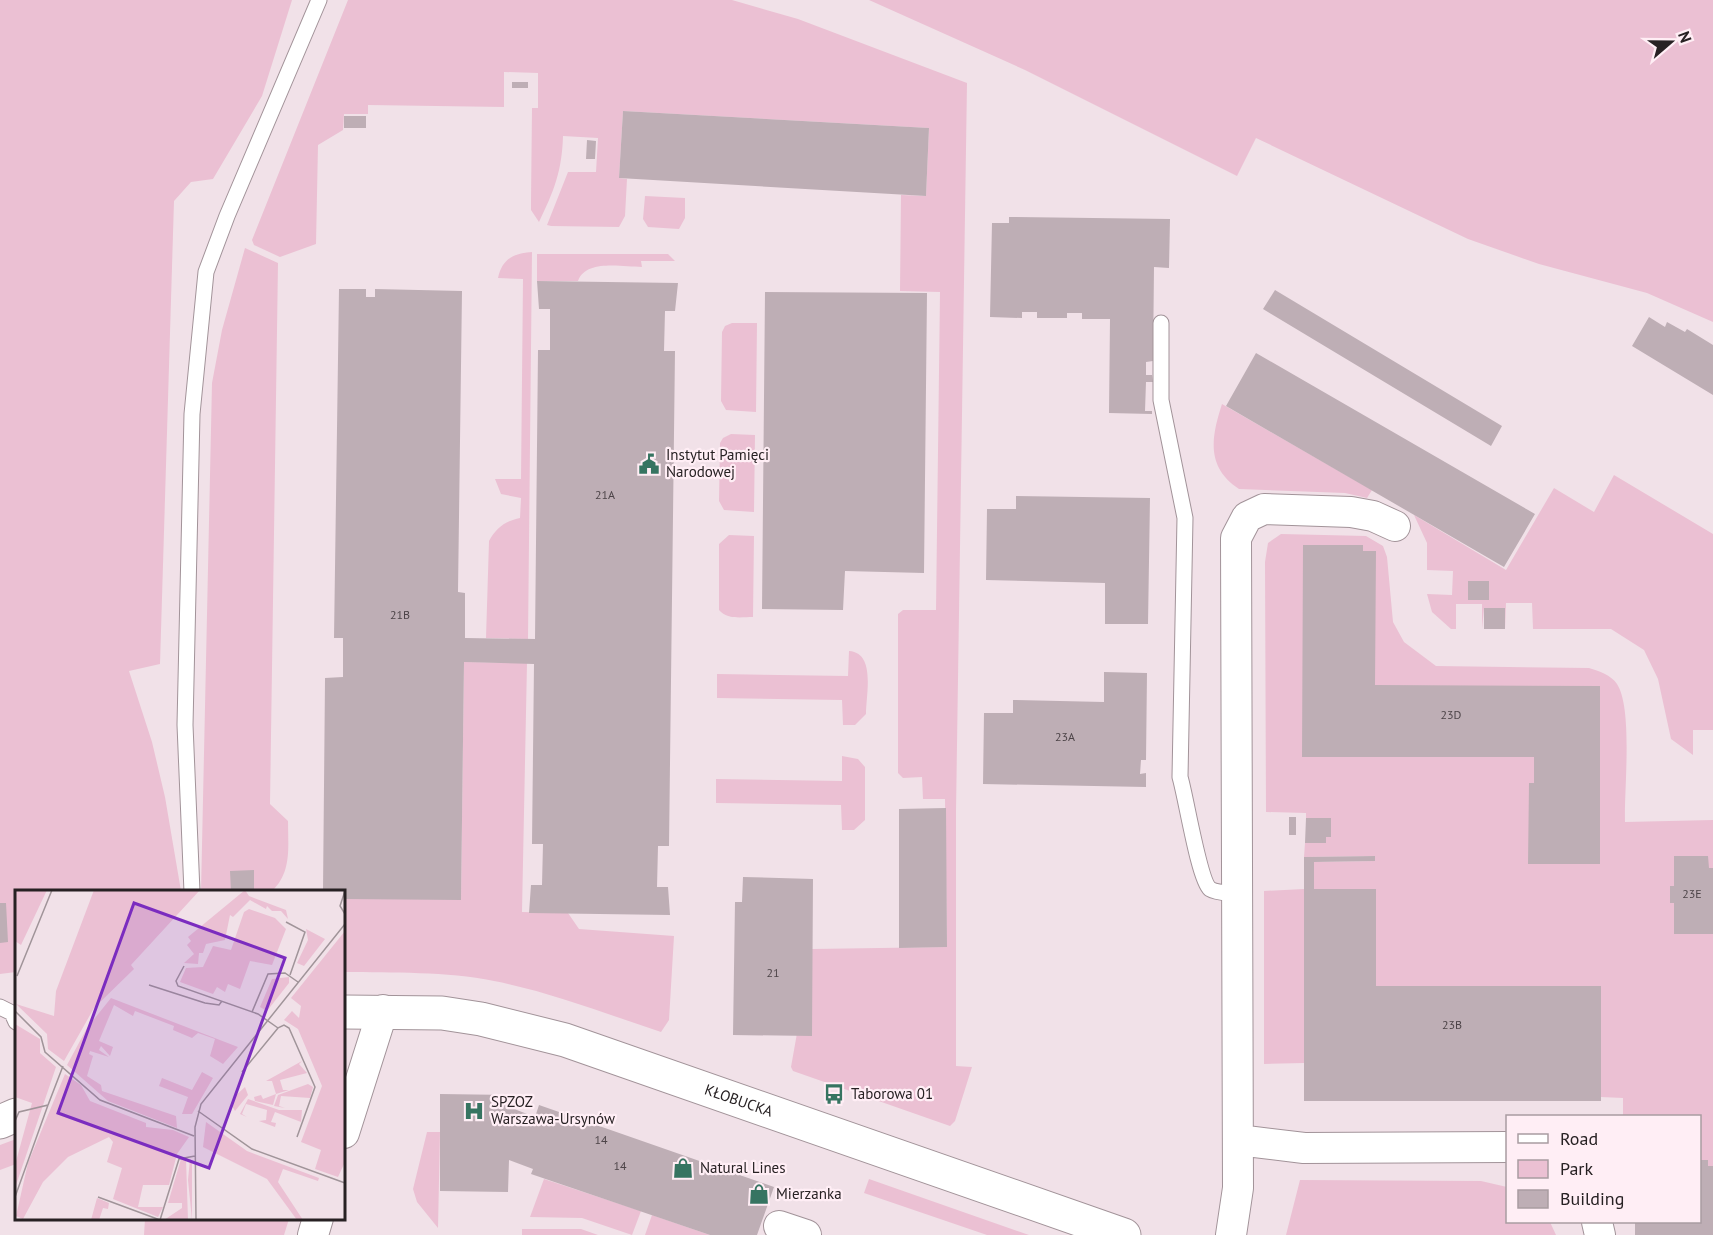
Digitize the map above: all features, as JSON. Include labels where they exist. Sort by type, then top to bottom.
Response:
[{"type":"street","points":[[1232,1235],[1238,1188],[1236,538],[1241,524],[1253,513],[1264,509],[1351,512],[1373,516],[1395,526]]},
{"type":"street","points":[[345,1130],[383,1010]]},
{"type":"street","name":"KŁOBUCKA","points":[[345,1012],[383,1010],[481,1019],[565,1041],[1124,1235]]},
{"type":"street","points":[[0,1122],[15,1115]]},
{"type":"street","points":[[1238,1140],[1304,1148],[1506,1147]]},
{"type":"street","points":[[314,1235],[318,1220]]},
{"type":"lane","points":[[192,890],[185,713],[192,414],[204,284],[226,216],[319,0]]},
{"type":"lane","points":[[1161,323],[1161,400],[1185,518],[1180,777],[1189,807],[1199,868],[1205,883],[1211,890],[1238,894]]},
{"type":"lane","points":[[0,1007],[12,1012],[15,1020]]},
{"type":"green space","points":[[0,0],[292,0],[262,96],[213,179],[191,182],[174,201],[160,664],[129,671],[152,742],[165,797],[181,890],[15,890],[15,972],[0,974]]},
{"type":"green space","points":[[348,0],[732,0],[798,19],[967,83],[956,812],[956,1066],[972,1067],[955,1121],[950,1126],[793,1071],[791,1067],[812,949],[947,947],[945,799],[923,799],[922,777],[903,778],[898,773],[898,614],[903,610],[936,610],[940,292],[900,291],[901,195],[926,196],[929,128],[623,111],[619,178],[627,179],[625,216],[619,227],[551,226],[547,225],[568,172],[596,172],[598,138],[563,136],[556,180],[539,222],[531,210],[532,108],[538,108],[538,73],[504,72],[504,107],[368,105],[368,114],[344,114],[343,130],[318,145],[316,244],[280,257],[254,245],[252,240]]},
{"type":"green space","points":[[869,0],[1713,0],[1713,322],[1647,293],[1539,264],[1468,239],[1256,138],[1237,176],[1025,70]]},
{"type":"green space","points":[[645,196],[685,198],[685,218],[679,229],[648,227],[643,219]]},
{"type":"green space","points":[[245,248],[278,263],[270,804],[288,821],[288,859],[283,876],[273,890],[201,890],[212,383],[222,330]]},
{"type":"green space","points":[[532,252],[528,639],[486,638],[489,541],[502,526],[520,518],[521,498],[501,494],[495,479],[521,479],[523,279],[498,278],[502,266],[510,258]]},
{"type":"green space","points":[[537,254],[668,254],[675,261],[641,261],[642,267],[596,267],[582,274],[578,281],[537,281]]},
{"type":"green space","points":[[732,323],[757,323],[756,412],[726,410],[721,401],[722,332],[725,326]]},
{"type":"green space","points":[[1222,404],[1372,490],[1367,498],[1345,493],[1239,489],[1221,471],[1214,451],[1215,429]]},
{"type":"green space","points":[[731,434],[755,435],[754,512],[724,510],[719,501],[720,443],[723,438]]},
{"type":"green space","points":[[1614,475],[1713,534],[1713,730],[1693,730],[1693,755],[1671,739],[1658,679],[1644,650],[1611,629],[1533,629],[1532,603],[1506,603],[1505,629],[1504,608],[1484,608],[1482,629],[1482,604],[1456,604],[1456,629],[1451,629],[1432,612],[1427,594],[1452,595],[1453,571],[1427,570],[1427,543],[1414,515],[1506,570],[1554,488],[1594,512]]},
{"type":"green space","points":[[1281,534],[1366,536],[1383,546],[1387,557],[1393,622],[1404,642],[1436,666],[1589,668],[1608,676],[1617,684],[1625,711],[1627,750],[1625,822],[1713,820],[1713,1166],[1708,1166],[1708,1160],[1701,1160],[1701,1115],[1623,1115],[1623,1098],[1601,1097],[1601,986],[1376,986],[1314,889],[1314,862],[1375,861],[1375,856],[1304,857],[1305,843],[1326,843],[1326,837],[1331,837],[1331,819],[1306,818],[1306,813],[1266,812],[1265,562],[1268,543]]},
{"type":"green space","points":[[729,535],[754,536],[753,617],[730,617],[719,610],[719,544]]},
{"type":"green space","points":[[849,651],[857,653],[863,659],[868,676],[866,714],[855,725],[843,725],[842,700],[717,698],[717,674],[848,676]]},
{"type":"green space","points":[[464,662],[527,663],[522,912],[568,913],[579,929],[674,936],[669,1020],[661,1032],[557,997],[476,978],[438,974],[345,972],[345,899],[461,899]]},
{"type":"green space","points":[[842,756],[858,759],[865,767],[865,820],[854,830],[842,830],[841,805],[716,803],[716,779],[842,781]]},
{"type":"green space","points":[[1304,889],[1304,1063],[1264,1064],[1264,891]]},
{"type":"green space","points":[[427,1132],[440,1132],[438,1228],[417,1202],[413,1189]]},
{"type":"green space","points":[[15,1139],[15,1164],[0,1170],[0,1145]]},
{"type":"green space","points":[[544,1179],[641,1211],[632,1235],[582,1218],[530,1217]]},
{"type":"green space","points":[[869,1179],[1029,1235],[987,1235],[864,1193]]},
{"type":"green space","points":[[1300,1180],[1481,1181],[1506,1187],[1506,1223],[1550,1223],[1556,1235],[1286,1235]]},
{"type":"green space","points":[[652,1215],[710,1235],[645,1235]]},
{"type":"green space","points":[[145,1220],[289,1220],[284,1235],[144,1235]]},
{"type":"green space","points":[[522,1229],[581,1229],[598,1235],[522,1235]]},
{"type":"building","points":[[512,82],[528,82],[528,88],[512,88]]},
{"type":"building","points":[[623,111],[929,128],[926,196],[619,178]]},
{"type":"building","points":[[344,116],[366,116],[366,128],[344,128]]},
{"type":"building","points":[[587,140],[596,141],[595,159],[586,159]]},
{"type":"building","points":[[1009,217],[1170,219],[1169,268],[1154,267],[1153,361],[1146,362],[1146,375],[1152,375],[1153,382],[1146,382],[1145,411],[1152,411],[1152,414],[1109,413],[1110,319],[1082,319],[1082,313],[1067,313],[1067,318],[1037,318],[1037,312],[1022,312],[1022,318],[990,317],[992,223],[1009,223]]},
{"type":"building","points":[[537,281],[678,283],[675,311],[665,311],[664,351],[675,351],[669,846],[658,846],[657,887],[668,887],[670,915],[529,913],[531,885],[542,885],[543,844],[532,844],[534,664],[464,662],[461,900],[345,899],[345,890],[323,890],[325,678],[343,677],[343,638],[334,638],[339,289],[366,289],[366,297],[375,297],[375,289],[462,291],[458,592],[465,593],[465,638],[535,639],[538,350],[550,350],[550,309],[539,309]]},
{"type":"building","points":[[1275,290],[1502,426],[1491,446],[1263,309]]},
{"type":"building","points":[[765,292],[927,293],[924,573],[845,571],[843,610],[762,609]]},
{"type":"building","points":[[1649,317],[1665,327],[1667,322],[1685,332],[1687,329],[1713,345],[1713,395],[1632,346]]},
{"type":"building","points":[[1256,353],[1535,514],[1504,567],[1226,406]]},
{"type":"building","points":[[1016,496],[1150,498],[1148,624],[1105,624],[1105,583],[986,580],[987,509],[1016,509]]},
{"type":"building","points":[[1303,545],[1363,545],[1363,551],[1376,551],[1375,685],[1600,686],[1600,864],[1528,864],[1529,783],[1534,783],[1534,757],[1302,757]]},
{"type":"building","points":[[1468,581],[1489,581],[1489,600],[1468,600]]},
{"type":"building","points":[[1484,608],[1505,608],[1505,629],[1484,629]]},
{"type":"building","points":[[1104,672],[1147,673],[1146,760],[1141,760],[1140,774],[1146,773],[1146,787],[983,784],[984,713],[1013,713],[1013,700],[1104,702]]},
{"type":"building","points":[[946,808],[947,947],[899,948],[899,809]]},
{"type":"building","points":[[1289,817],[1296,817],[1296,835],[1289,835]]},
{"type":"building","points":[[1306,818],[1331,818],[1331,837],[1326,837],[1326,843],[1305,843]]},
{"type":"building","points":[[1375,856],[1375,861],[1314,862],[1314,889],[1376,889],[1376,986],[1601,986],[1601,1101],[1304,1101],[1304,857]]},
{"type":"building","points":[[1674,856],[1708,856],[1709,868],[1713,868],[1713,934],[1674,934],[1674,903],[1670,903],[1670,886],[1674,886]]},
{"type":"building","points":[[254,870],[254,890],[231,890],[230,871]]},
{"type":"building","points":[[743,877],[813,879],[812,1036],[733,1035],[735,902],[742,902]]},
{"type":"building","points":[[0,903],[6,903],[8,942],[0,943]]},
{"type":"building","points":[[440,1094],[510,1095],[509,1107],[535,1117],[539,1105],[774,1187],[757,1235],[710,1235],[531,1174],[533,1169],[509,1160],[508,1192],[440,1191]]},
{"type":"building","points":[[1701,1160],[1708,1160],[1708,1166],[1713,1166],[1713,1235],[1635,1235],[1635,1223],[1701,1223]]},
{"type":"place","name":"Instytut Pamięci Narodowej","points":[[649,464]]},
{"type":"place","name":"Taborowa 01","points":[[834,1094]]},
{"type":"place","name":"SPZOZ Warszawa-Ursynów","points":[[474,1111]]},
{"type":"place","name":"Natural Lines","points":[[683,1168]]},
{"type":"place","name":"Mierzanka","points":[[759,1194]]}]
